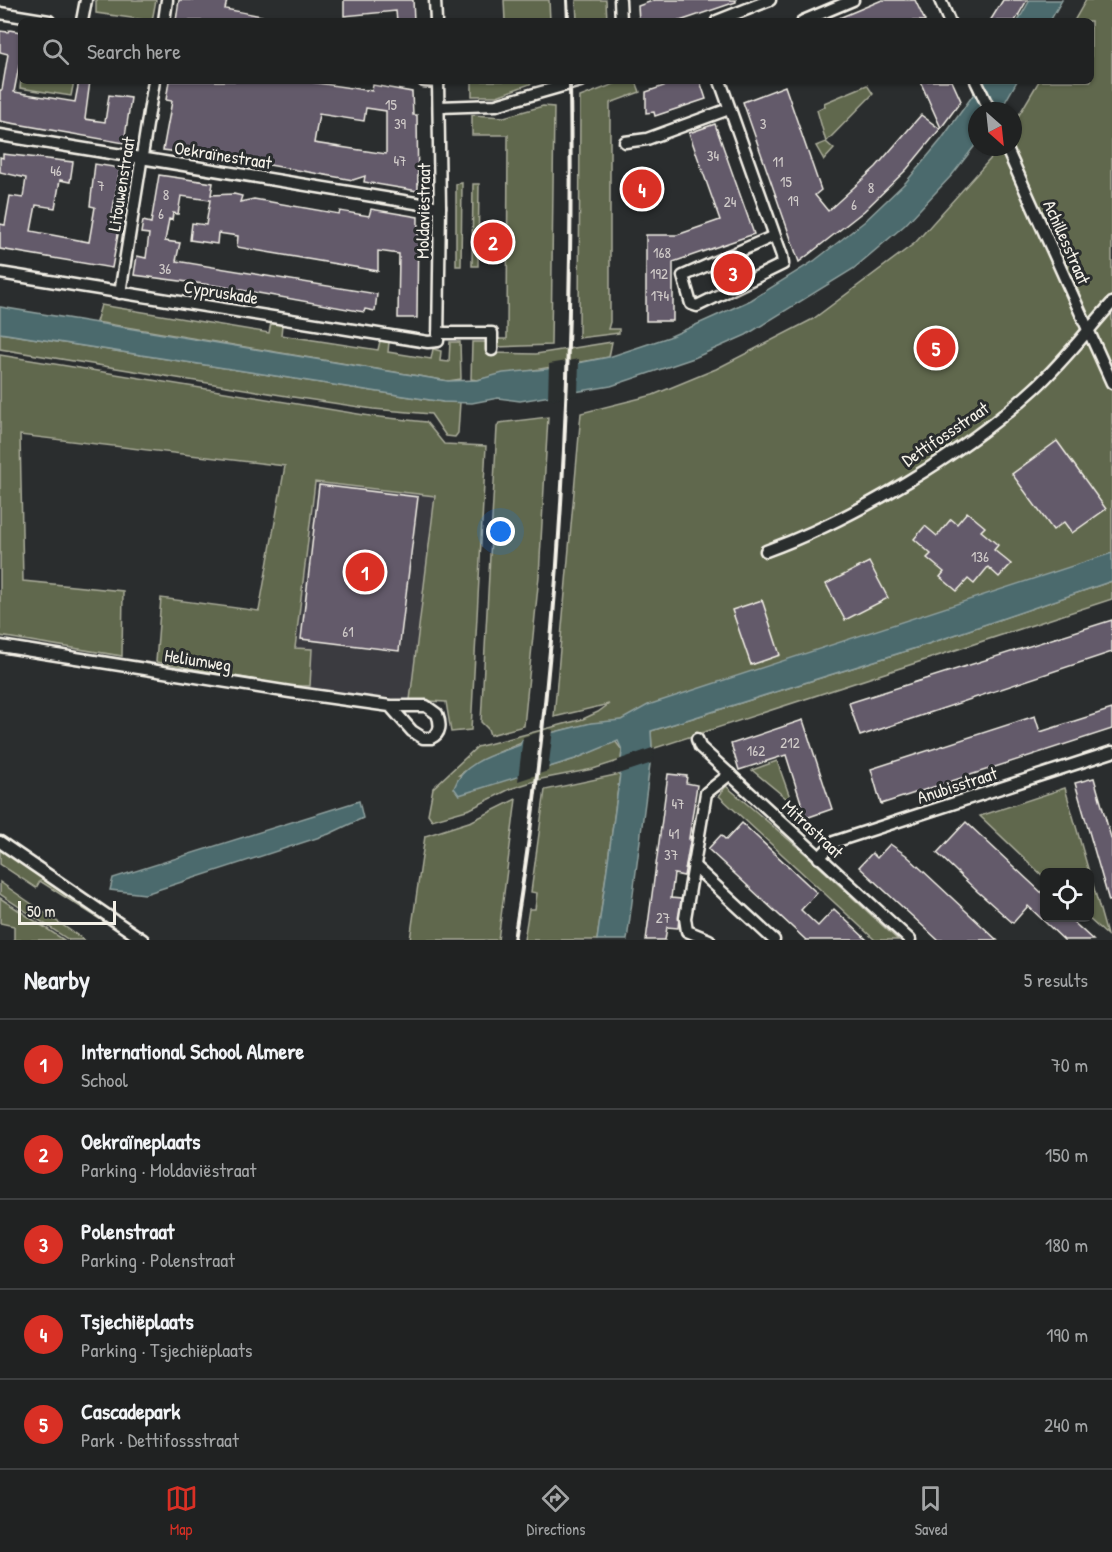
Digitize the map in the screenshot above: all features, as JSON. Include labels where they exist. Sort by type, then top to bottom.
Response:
[{"type":"street","points":[[83,18],[86,0]]},
{"type":"street","points":[[164,18],[167,0]]},
{"type":"street","points":[[435,0],[436,18]]},
{"type":"street","points":[[620,0],[621,18]]},
{"type":"street","points":[[725,18],[770,0]]},
{"type":"street","points":[[810,18],[853,0]]},
{"type":"street","points":[[940,0],[948,18]]},
{"type":"street","points":[[0,13],[31,18]]},
{"type":"street","name":"Litouwenstraat","points":[[120,292],[154,84]]},
{"type":"street","name":"Moldaviëstraat","points":[[438,337],[439,84]]},
{"type":"street","points":[[439,107],[496,105],[570,84]]},
{"type":"street","points":[[721,84],[774,236],[783,264],[697,306],[691,304],[683,276],[774,236]]},
{"type":"street","points":[[977,84],[986,102]]},
{"type":"street","points":[[625,142],[647,139],[729,109]]},
{"type":"street","name":"Oekraïnestraat","points":[[0,135],[440,207]]},
{"type":"street","name":"Achillesstraat","points":[[1010,156],[1112,383]]},
{"type":"street","name":"Cypruskade","points":[[0,273],[428,342],[438,337],[492,333],[492,350]]},
{"type":"street","name":"Dettifossstraat","points":[[766,551],[858,509],[912,478],[989,426],[1035,387],[1112,303]]},
{"type":"street","name":"Heliumweg","points":[[0,646],[390,706],[401,704],[431,707],[440,720],[437,734],[431,738],[420,736],[390,706]]},
{"type":"street","name":"Mitrastraat","points":[[697,739],[700,747],[910,940]]},
{"type":"street","name":"Anubisstraat","points":[[819,858],[834,842],[1112,752]]},
{"type":"street","points":[[709,940],[685,936],[686,918],[706,794],[730,774]]},
{"type":"street","points":[[0,842],[143,940]]},
{"type":"street","points":[[693,865],[774,940]]},
{"type":"shaded area","points":[[315,482],[435,496],[410,700],[290,686]]},
{"type":"green space","points":[[96,0],[156,0],[153,18],[131,18],[96,13]]},
{"type":"green space","points":[[504,0],[549,0],[550,18],[505,18]]},
{"type":"green space","points":[[576,0],[606,0],[607,18],[577,18]]},
{"type":"green space","points":[[1086,0],[1112,0],[1112,560],[621,720],[593,723],[521,743],[489,757],[459,775],[516,777],[575,759],[615,741],[622,750],[621,760],[593,769],[541,779],[510,789],[470,809],[432,820],[428,814],[433,788],[477,747],[583,719],[609,704],[554,717],[581,413],[653,395],[716,369],[813,319],[915,243],[993,156],[1022,156],[1022,110],[1037,84],[1094,84],[1094,18],[1076,18]]},
{"type":"green space","points":[[20,84],[73,84],[71,96],[20,88]]},
{"type":"green space","points":[[472,84],[530,84],[497,96],[472,96]]},
{"type":"green space","points":[[614,84],[637,84],[640,92],[610,103],[610,322],[608,329],[619,329],[619,333],[579,338],[580,97]]},
{"type":"green space","points":[[867,85],[873,94],[826,142],[817,110],[825,106],[824,103]]},
{"type":"green space","points":[[543,106],[554,107],[551,345],[497,347],[498,339],[507,339],[508,135],[472,135],[472,115],[504,117]]},
{"type":"green space","points":[[826,142],[834,149],[824,160],[816,146]]},
{"type":"green space","points":[[462,183],[461,266],[456,266],[456,184]]},
{"type":"green space","points":[[473,184],[479,184],[478,266],[472,266]]},
{"type":"green space","points":[[101,305],[269,333],[271,323],[282,325],[281,335],[378,350],[380,341],[389,342],[388,352],[431,359],[433,349],[441,351],[440,361],[449,362],[450,342],[460,342],[461,379],[448,381],[96,322]]},
{"type":"green space","points":[[0,333],[443,402],[460,402],[458,433],[455,437],[446,436],[431,414],[373,409],[293,397],[0,349]]},
{"type":"green space","points":[[472,342],[487,342],[487,353],[536,354],[612,342],[609,357],[477,380],[471,379]]},
{"type":"green space","points":[[0,355],[370,416],[426,422],[444,444],[486,446],[471,730],[451,732],[446,702],[410,700],[435,496],[315,482],[295,648],[312,649],[310,686],[290,686],[156,662],[161,598],[259,611],[285,466],[20,435],[23,581],[123,591],[122,656],[0,636]]},
{"type":"green space","points":[[548,417],[539,576],[524,726],[490,735],[481,722],[497,427],[499,423]]},
{"type":"green space","points":[[1112,581],[1112,599],[652,749],[651,731],[919,647]]},
{"type":"green space","points":[[777,761],[792,803],[752,770]]},
{"type":"green space","points":[[620,774],[597,940],[524,940],[529,909],[535,909],[537,893],[531,892],[545,790]]},
{"type":"green space","points":[[726,786],[809,857],[898,940],[875,940],[719,796]]},
{"type":"green space","points":[[1065,788],[1088,868],[1040,868],[1040,873],[980,816]]},
{"type":"green space","points":[[516,799],[498,940],[410,940],[425,836],[472,821]]},
{"type":"green space","points":[[0,849],[105,920],[104,922],[40,881],[36,888],[0,864]]},
{"type":"green space","points":[[0,882],[84,940],[69,940],[0,894]]},
{"type":"green space","points":[[1094,888],[1107,935],[1092,922]]},
{"type":"green space","points":[[0,898],[64,940],[14,940],[14,926],[0,923]]},
{"type":"water","points":[[1030,0],[1062,0],[1052,18],[1020,18]]},
{"type":"water","points":[[981,84],[1015,84],[1005,102],[968,102]]},
{"type":"water","points":[[968,102],[968,155],[905,225],[853,269],[746,335],[694,358],[611,386],[520,401],[498,398],[472,403],[443,402],[0,333],[0,307],[448,381],[477,380],[503,373],[547,369],[609,357],[669,337],[751,300],[814,261],[864,222],[906,182],[941,140]]},
{"type":"water","points":[[1112,553],[1112,581],[919,647],[651,731],[652,749],[627,940],[597,940],[620,774],[622,750],[618,741],[575,759],[459,795],[454,788],[458,779],[473,765],[491,755],[520,745],[522,740],[591,723],[621,720],[648,705]]},
{"type":"water","points":[[359,801],[363,818],[329,834],[145,894],[110,890],[113,878]]},
{"type":"pier","points":[[579,359],[578,395],[548,400],[549,364]]},
{"type":"pier","points":[[549,729],[553,730],[548,771],[518,781],[523,737]]},
{"type":"pier","points":[[655,747],[652,763],[616,775],[618,760]]},
{"type":"building","points":[[179,0],[227,0],[225,9],[262,16],[262,18],[176,18]]},
{"type":"building","points":[[344,0],[413,0],[414,18],[397,18],[396,11],[344,16]]},
{"type":"building","points":[[655,0],[736,0],[736,2],[689,18],[639,18],[638,6]]},
{"type":"building","points":[[882,0],[915,0],[924,18],[839,18]]},
{"type":"building","points":[[1003,0],[1027,0],[1017,18],[992,18]]},
{"type":"building","points":[[9,30],[18,32],[18,71],[14,92],[75,102],[78,84],[90,84],[85,119],[105,122],[109,95],[131,98],[124,143],[0,121],[0,90],[2,90],[8,54],[0,52],[0,31],[8,32]]},
{"type":"building","points":[[169,84],[324,84],[372,91],[373,85],[412,92],[413,115],[417,115],[418,191],[364,182],[365,176],[353,180],[236,159],[163,150],[172,101],[166,100]],"holes":[[[366,108],[386,111],[386,154],[314,143],[319,114],[364,121]]]},
{"type":"building","points":[[669,84],[701,84],[706,99],[655,116],[654,112],[646,113],[646,92]]},
{"type":"building","points":[[921,84],[953,84],[961,101],[941,128]]},
{"type":"building","points":[[785,86],[821,190],[815,195],[828,211],[876,167],[921,115],[940,129],[907,169],[864,211],[799,262],[743,102]]},
{"type":"building","points":[[715,124],[754,234],[673,262],[673,321],[646,321],[646,235],[677,235],[720,220],[689,133]]},
{"type":"building","points":[[3,154],[73,162],[70,182],[60,180],[55,208],[36,205],[31,231],[89,242],[95,207],[90,206],[95,164],[120,168],[112,216],[121,218],[112,268],[0,249],[0,224],[5,225],[10,196],[23,198],[26,178],[0,172],[0,157],[3,158]]},
{"type":"building","points":[[159,175],[213,183],[211,195],[234,194],[242,196],[240,202],[254,199],[339,214],[340,211],[369,216],[371,209],[418,217],[417,318],[398,318],[399,254],[378,251],[378,271],[237,247],[238,236],[218,233],[217,244],[190,240],[192,223],[206,225],[210,200],[181,196],[178,214],[173,213],[172,220],[169,219],[165,241],[180,243],[176,261],[377,294],[375,311],[365,309],[364,312],[219,286],[134,275],[137,256],[146,258],[149,234],[141,233],[143,221],[151,223]]},
{"type":"building","points":[[1057,441],[1106,509],[1072,533],[1064,522],[1053,530],[1012,474]]},
{"type":"building","points":[[319,485],[418,497],[399,651],[301,639]]},
{"type":"building","points":[[967,512],[985,527],[981,531],[998,545],[994,550],[1011,564],[999,577],[988,567],[974,584],[968,579],[957,591],[940,577],[944,572],[927,558],[931,554],[914,539],[925,526],[937,536],[951,519],[957,524]]},
{"type":"building","points":[[869,562],[888,598],[845,620],[826,584]]},
{"type":"building","points":[[762,600],[780,655],[751,665],[732,610]]},
{"type":"building","points":[[1112,620],[1112,652],[860,736],[849,703]]},
{"type":"building","points":[[1112,709],[1112,729],[881,804],[871,769],[1035,716],[1040,732]]},
{"type":"building","points":[[803,720],[832,809],[806,818],[786,755],[739,770],[731,744]]},
{"type":"building","points":[[668,774],[687,776],[686,783],[697,785],[689,838],[691,836],[684,876],[674,874],[671,898],[681,899],[678,928],[667,927],[665,940],[646,940]]},
{"type":"building","points":[[1094,778],[1112,841],[1112,900],[1109,901],[1075,783]]},
{"type":"building","points":[[966,822],[1040,891],[1040,917],[1028,906],[1013,923],[937,853]]},
{"type":"building","points":[[742,823],[817,893],[801,910],[818,926],[834,909],[867,940],[806,940],[708,849],[721,835],[726,840]]},
{"type":"building","points":[[890,844],[906,855],[997,940],[938,940],[859,867],[872,853],[877,858]]},
{"type":"building","points":[[1045,922],[1073,922],[1093,940],[1064,940]]},
{"type":"railway","points":[[567,0],[568,18]]},
{"type":"railway","points":[[514,940],[543,726],[561,512],[569,296],[570,84]]},
{"type":"place","name":"Tsjechiëplaats","points":[[642,189]]},
{"type":"place","name":"Oekraïneplaats","points":[[493,242]]},
{"type":"place","name":"Polenstraat","points":[[733,273]]},
{"type":"place","name":"Cascadepark","points":[[936,348]]},
{"type":"place","name":"International School Almere","points":[[365,572]]}]
